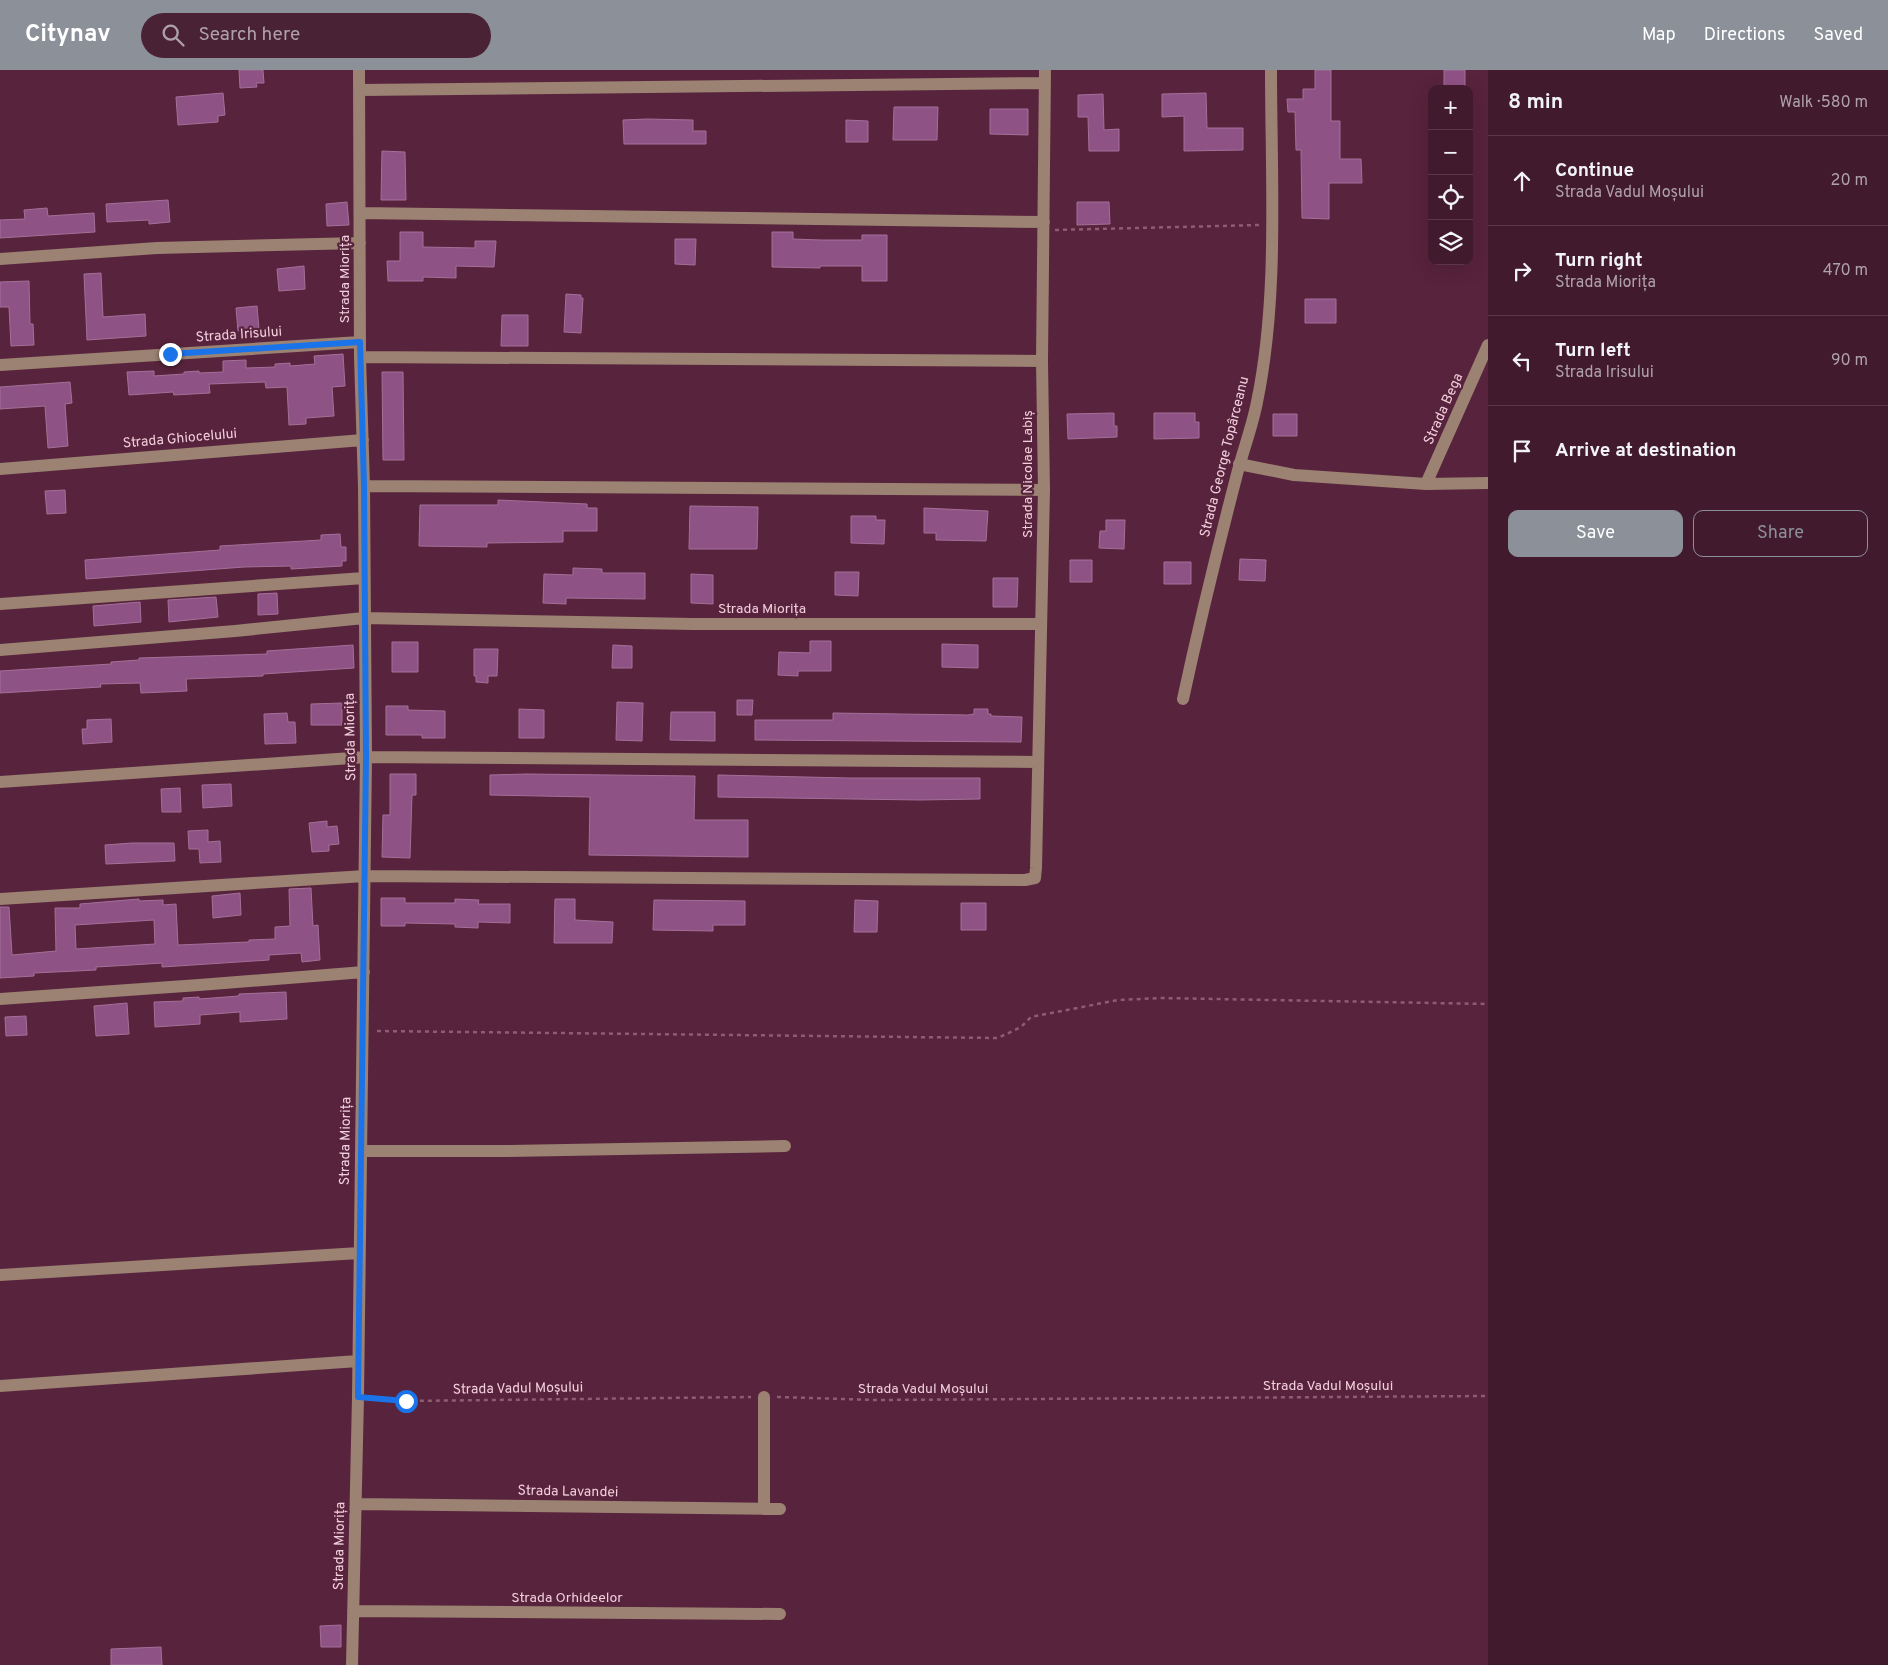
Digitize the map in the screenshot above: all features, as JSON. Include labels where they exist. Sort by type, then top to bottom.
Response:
[{"type":"street","name":"Strada Miorița","points":[[352,1665],[358,1397],[366,757],[364,486],[360,357],[359,70]]},
{"type":"street","name":"Strada George Topârceanu","points":[[1184,699],[1202,610],[1239,464],[1257,403],[1266,340],[1271,225],[1271,70]]},
{"type":"street","points":[[359,90],[1045,76]]},
{"type":"street","name":"Strada Nicolae Labiș","points":[[365,876],[1025,880],[1035,878],[1044,490],[1042,362],[1045,76]]},
{"type":"street","points":[[360,213],[1044,226]]},
{"type":"street","points":[[0,259],[156,248],[360,243]]},
{"type":"street","name":"Strada Irisului","points":[[0,365],[360,342]]},
{"type":"street","name":"Strada Bega","points":[[1426,484],[1488,345]]},
{"type":"street","points":[[360,357],[1042,362]]},
{"type":"street","name":"Strada Ghiocelului","points":[[0,469],[363,440]]},
{"type":"street","points":[[1239,464],[1294,475],[1426,484],[1488,483]]},
{"type":"street","points":[[364,486],[1044,490]]},
{"type":"street","points":[[0,604],[364,578]]},
{"type":"street","name":"Strada Miorița","points":[[0,650],[235,631],[364,618],[692,624],[1041,624]]},
{"type":"street","points":[[0,782],[366,757],[1038,762]]},
{"type":"street","points":[[0,899],[365,876]]},
{"type":"street","points":[[0,999],[199,986],[364,972]]},
{"type":"street","points":[[361,1151],[508,1151],[784,1146]]},
{"type":"street","points":[[0,1275],[359,1253]]},
{"type":"street","points":[[0,1386],[358,1361]]},
{"type":"street","points":[[764,1397],[764,1508]]},
{"type":"street","name":"Strada Lavandei","points":[[356,1504],[780,1509]]},
{"type":"street","name":"Strada Orhideelor","points":[[354,1611],[780,1614]]},
{"type":"path","points":[[1044,226],[1271,225]]},
{"type":"path","points":[[363,1030],[998,1038],[1020,1026],[1031,1017],[1118,1000],[1161,998],[1488,1004]]},
{"type":"path","name":"Strada Vadul Moșului","points":[[358,1397],[406,1401],[764,1397],[876,1400],[1488,1396]]},
{"type":"building","points":[[239,70],[263,70],[264,83],[256,83],[257,87],[240,88]]},
{"type":"building","points":[[1315,70],[1331,70],[1331,121],[1340,121],[1340,159],[1361,159],[1362,183],[1329,183],[1329,219],[1302,218],[1301,150],[1296,150],[1295,112],[1288,112],[1287,99],[1303,99],[1303,89],[1315,89]]},
{"type":"building","points":[[1444,70],[1465,70],[1465,85],[1444,85]]},
{"type":"building","points":[[223,93],[225,115],[218,116],[218,122],[178,125],[176,97]]},
{"type":"building","points":[[1206,93],[1207,128],[1243,128],[1243,150],[1184,151],[1184,116],[1162,117],[1162,94]]},
{"type":"building","points":[[1103,94],[1104,130],[1119,129],[1119,151],[1089,151],[1088,117],[1078,117],[1078,95]]},
{"type":"building","points":[[894,107],[938,107],[937,140],[893,140]]},
{"type":"building","points":[[990,109],[1028,109],[1028,135],[990,134]]},
{"type":"building","points":[[623,120],[693,120],[693,131],[706,131],[706,144],[624,144]]},
{"type":"building","points":[[846,120],[868,121],[868,142],[846,142]]},
{"type":"building","points":[[382,151],[405,152],[406,200],[381,200]]},
{"type":"building","points":[[168,200],[170,222],[149,224],[149,220],[107,222],[106,204]]},
{"type":"building","points":[[347,202],[349,225],[327,226],[326,204]]},
{"type":"building","points":[[1077,202],[1109,202],[1110,224],[1077,225]]},
{"type":"building","points":[[47,208],[48,216],[94,213],[95,232],[0,238],[0,220],[25,219],[24,210]]},
{"type":"building","points":[[400,232],[423,232],[423,247],[475,248],[475,241],[496,241],[494,267],[456,266],[456,278],[423,277],[423,281],[388,281],[387,261],[400,261]]},
{"type":"building","points":[[772,232],[793,232],[793,239],[821,240],[862,240],[862,235],[887,235],[887,281],[862,281],[862,266],[820,266],[820,268],[772,267]]},
{"type":"building","points":[[675,239],[696,239],[695,265],[675,264]]},
{"type":"building","points":[[304,266],[305,289],[279,291],[277,269]]},
{"type":"building","points":[[101,273],[103,317],[145,314],[146,336],[87,340],[84,274]]},
{"type":"building","points":[[29,281],[30,324],[33,324],[34,345],[11,346],[9,307],[0,307],[0,282]]},
{"type":"building","points":[[566,294],[581,295],[581,298],[583,298],[581,333],[564,332]]},
{"type":"building","points":[[1305,299],[1336,299],[1336,323],[1305,323]]},
{"type":"building","points":[[257,306],[259,329],[238,331],[236,308]]},
{"type":"building","points":[[502,315],[528,315],[528,346],[501,346]]},
{"type":"building","points":[[343,354],[345,386],[332,387],[334,416],[306,418],[306,424],[289,425],[287,387],[266,388],[265,382],[209,384],[210,393],[174,395],[173,392],[129,395],[127,372],[154,371],[154,376],[199,371],[199,373],[223,372],[223,361],[246,360],[246,368],[275,367],[275,364],[290,363],[290,366],[315,364],[314,356]]},
{"type":"building","points":[[382,372],[403,372],[404,460],[383,460]]},
{"type":"building","points":[[70,382],[72,403],[65,404],[68,446],[48,448],[45,406],[0,409],[0,387]]},
{"type":"building","points":[[1114,413],[1114,426],[1117,426],[1117,437],[1068,439],[1067,414]]},
{"type":"building","points":[[1154,413],[1195,413],[1195,422],[1199,422],[1199,438],[1154,439]]},
{"type":"building","points":[[1273,414],[1297,414],[1297,436],[1273,436]]},
{"type":"building","points":[[65,490],[66,513],[47,514],[45,491]]},
{"type":"building","points":[[498,500],[587,504],[587,508],[597,508],[597,531],[563,531],[563,542],[487,543],[487,547],[419,546],[420,505],[498,505]]},
{"type":"building","points":[[690,506],[758,507],[757,549],[689,549]]},
{"type":"building","points":[[924,508],[988,511],[986,541],[936,540],[936,533],[924,533]]},
{"type":"building","points":[[851,516],[876,516],[876,520],[885,520],[884,544],[851,543]]},
{"type":"building","points":[[1106,520],[1125,520],[1124,549],[1099,548],[1100,531],[1106,531]]},
{"type":"building","points":[[340,534],[341,547],[346,547],[346,561],[342,561],[342,566],[291,569],[291,566],[244,567],[86,579],[85,560],[220,550],[220,546],[321,540],[321,535]]},
{"type":"building","points":[[1240,559],[1266,560],[1265,581],[1239,580]]},
{"type":"building","points":[[1070,560],[1092,560],[1092,582],[1070,582]]},
{"type":"building","points":[[1164,562],[1191,562],[1191,584],[1164,584]]},
{"type":"building","points":[[573,568],[602,569],[602,573],[645,573],[645,599],[566,598],[566,604],[543,603],[544,574],[573,575]]},
{"type":"building","points":[[835,572],[859,572],[858,596],[835,595]]},
{"type":"building","points":[[691,574],[713,575],[713,604],[691,603]]},
{"type":"building","points":[[993,578],[1018,578],[1017,607],[993,607]]},
{"type":"building","points":[[277,593],[278,614],[258,615],[258,594]]},
{"type":"building","points":[[216,597],[218,617],[169,622],[168,600]]},
{"type":"building","points":[[140,602],[141,622],[94,626],[93,606]]},
{"type":"building","points":[[810,641],[831,641],[831,671],[798,671],[798,676],[778,675],[779,652],[810,653]]},
{"type":"building","points":[[392,642],[418,642],[418,672],[392,672]]},
{"type":"building","points":[[942,644],[978,645],[978,668],[942,667]]},
{"type":"building","points":[[353,645],[354,668],[263,674],[263,676],[186,679],[187,691],[141,693],[140,683],[100,684],[101,687],[0,693],[0,671],[111,664],[111,662],[139,660],[139,658],[267,654],[267,651]]},
{"type":"building","points":[[613,645],[632,646],[632,668],[612,668]]},
{"type":"building","points":[[474,649],[498,649],[497,676],[488,676],[488,683],[476,682],[476,676],[474,676]]},
{"type":"building","points":[[737,700],[753,700],[752,715],[737,715]]},
{"type":"building","points":[[617,702],[643,703],[642,741],[616,740]]},
{"type":"building","points":[[342,703],[342,725],[311,725],[311,704]]},
{"type":"building","points":[[386,706],[408,706],[408,710],[445,711],[445,738],[422,738],[422,735],[386,735]]},
{"type":"building","points":[[519,709],[544,710],[544,738],[519,738]]},
{"type":"building","points":[[974,709],[988,709],[988,714],[991,714],[991,716],[1022,717],[1021,742],[755,740],[755,720],[833,720],[833,713],[968,715],[974,714]]},
{"type":"building","points":[[671,712],[715,712],[715,741],[670,740]]},
{"type":"building","points":[[287,713],[288,722],[295,722],[296,743],[265,744],[264,714]]},
{"type":"building","points":[[111,719],[112,742],[83,744],[82,729],[87,729],[87,720]]},
{"type":"building","points":[[390,774],[416,774],[416,795],[412,795],[410,858],[382,857],[383,815],[390,815]]},
{"type":"building","points":[[490,775],[695,776],[694,820],[748,820],[748,857],[589,855],[590,797],[490,795]]},
{"type":"building","points":[[718,775],[980,778],[980,799],[718,797]]},
{"type":"building","points":[[231,784],[232,806],[203,808],[202,785]]},
{"type":"building","points":[[180,788],[181,812],[162,812],[161,789]]},
{"type":"building","points":[[327,821],[327,827],[337,826],[339,844],[329,845],[329,851],[312,852],[309,823]]},
{"type":"building","points":[[208,830],[208,842],[220,841],[221,862],[200,863],[199,849],[189,849],[188,831]]},
{"type":"building","points":[[174,843],[175,861],[106,864],[105,845]]},
{"type":"building","points":[[311,888],[313,926],[318,925],[320,960],[302,962],[301,953],[269,955],[269,960],[162,967],[162,963],[96,967],[96,970],[34,973],[34,976],[0,978],[0,907],[9,907],[12,955],[56,951],[55,908],[80,908],[80,904],[139,899],[139,901],[163,900],[163,905],[176,904],[178,945],[249,942],[249,940],[275,939],[275,927],[290,926],[289,889]],"holes":[[[154,920],[155,944],[76,949],[75,925]]]},
{"type":"building","points":[[240,893],[241,915],[213,918],[212,896]]},
{"type":"building","points":[[381,898],[405,898],[405,903],[455,903],[455,899],[479,900],[478,904],[510,904],[510,923],[478,922],[478,928],[455,927],[455,924],[405,923],[405,926],[381,926]]},
{"type":"building","points":[[555,899],[575,899],[575,920],[613,922],[612,943],[554,943]]},
{"type":"building","points":[[654,900],[745,901],[745,925],[713,925],[713,931],[653,930]]},
{"type":"building","points":[[855,900],[878,901],[877,932],[854,932]]},
{"type":"building","points":[[961,903],[986,903],[986,930],[961,930]]},
{"type":"building","points":[[286,992],[287,1019],[240,1022],[240,1012],[200,1015],[200,1024],[155,1027],[154,1002],[183,1001],[183,998],[199,997],[199,999],[239,996],[239,994]]},
{"type":"building","points":[[127,1003],[129,1034],[96,1036],[94,1006]]},
{"type":"building","points":[[26,1016],[27,1035],[6,1036],[5,1017]]},
{"type":"building","points":[[341,1625],[341,1647],[321,1647],[320,1626]]},
{"type":"building","points":[[161,1647],[162,1665],[111,1665],[111,1649]]},
{"type":"route","points":[[170,354],[360,342],[364,486],[366,757],[358,1397],[406,1401]]}]
